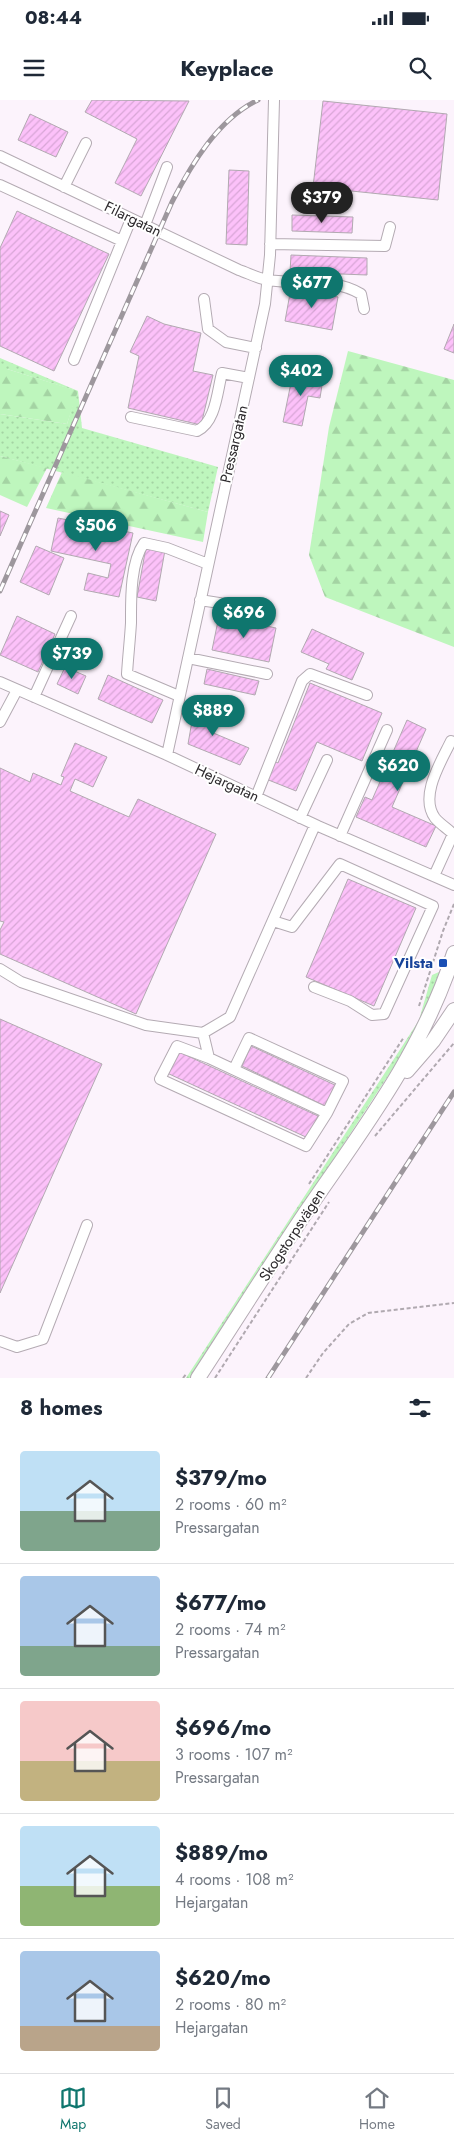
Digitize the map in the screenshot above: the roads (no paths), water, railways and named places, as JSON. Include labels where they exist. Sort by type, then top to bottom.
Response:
[{"type":"main road","name":"Skogstorpsvägen","points":[[193,1374],[387,1095],[429,1020],[454,953]]},
{"type":"main road","name":"Skogstorpsvägen","points":[[387,1095],[433,1041],[454,1010]]},
{"type":"street","name":"Pressargatan","points":[[167,755],[256,348],[268,280],[274,100]]},
{"type":"street","points":[[64,187],[86,143]]},
{"type":"street","name":"Filargatan","points":[[0,156],[239,270],[268,280],[349,286],[361,294],[364,309]]},
{"type":"street","points":[[145,225],[167,167]]},
{"type":"street","points":[[0,185],[122,241]]},
{"type":"street","points":[[74,360],[131,218]]},
{"type":"street","points":[[270,244],[385,246],[390,227]]},
{"type":"street","points":[[204,299],[208,329],[226,342],[256,348]]},
{"type":"street","points":[[131,417],[197,431],[205,427],[214,406],[222,373],[249,378]]},
{"type":"street","points":[[180,696],[127,674],[131,622],[130,601],[139,551],[144,543],[167,548],[208,564]]},
{"type":"street","points":[[200,600],[270,611]]},
{"type":"street","points":[[34,697],[71,616]]},
{"type":"street","points":[[188,658],[268,674]]},
{"type":"street","points":[[256,797],[302,681],[310,674],[367,695]]},
{"type":"street","name":"Hejargatan","points":[[0,682],[167,755],[315,825],[454,885]]},
{"type":"street","points":[[0,722],[17,690]]},
{"type":"street","points":[[340,836],[387,730]]},
{"type":"street","points":[[434,876],[454,834],[436,819],[428,802],[435,774],[451,740]]},
{"type":"street","points":[[300,818],[328,760]]},
{"type":"street","points":[[0,969],[21,982],[146,1025],[203,1033],[230,1016],[315,825]]},
{"type":"street","points":[[273,921],[292,927],[340,864],[433,906],[384,1014],[372,1015],[350,1001],[314,987]]},
{"type":"street","points":[[203,1033],[209,1058]]},
{"type":"street","points":[[234,1070],[249,1038],[343,1081],[327,1113],[306,1146],[160,1079],[177,1046],[209,1058],[234,1070],[327,1113]]},
{"type":"street","points":[[0,1341],[16,1347],[43,1339],[87,1225]]},
{"type":"railway","points":[[0,591],[172,202],[207,144],[230,119],[258,100]]},
{"type":"railway","points":[[268,1378],[454,1092]]},
{"type":"place","name":"Vilsta","points":[[443,963]]}]
